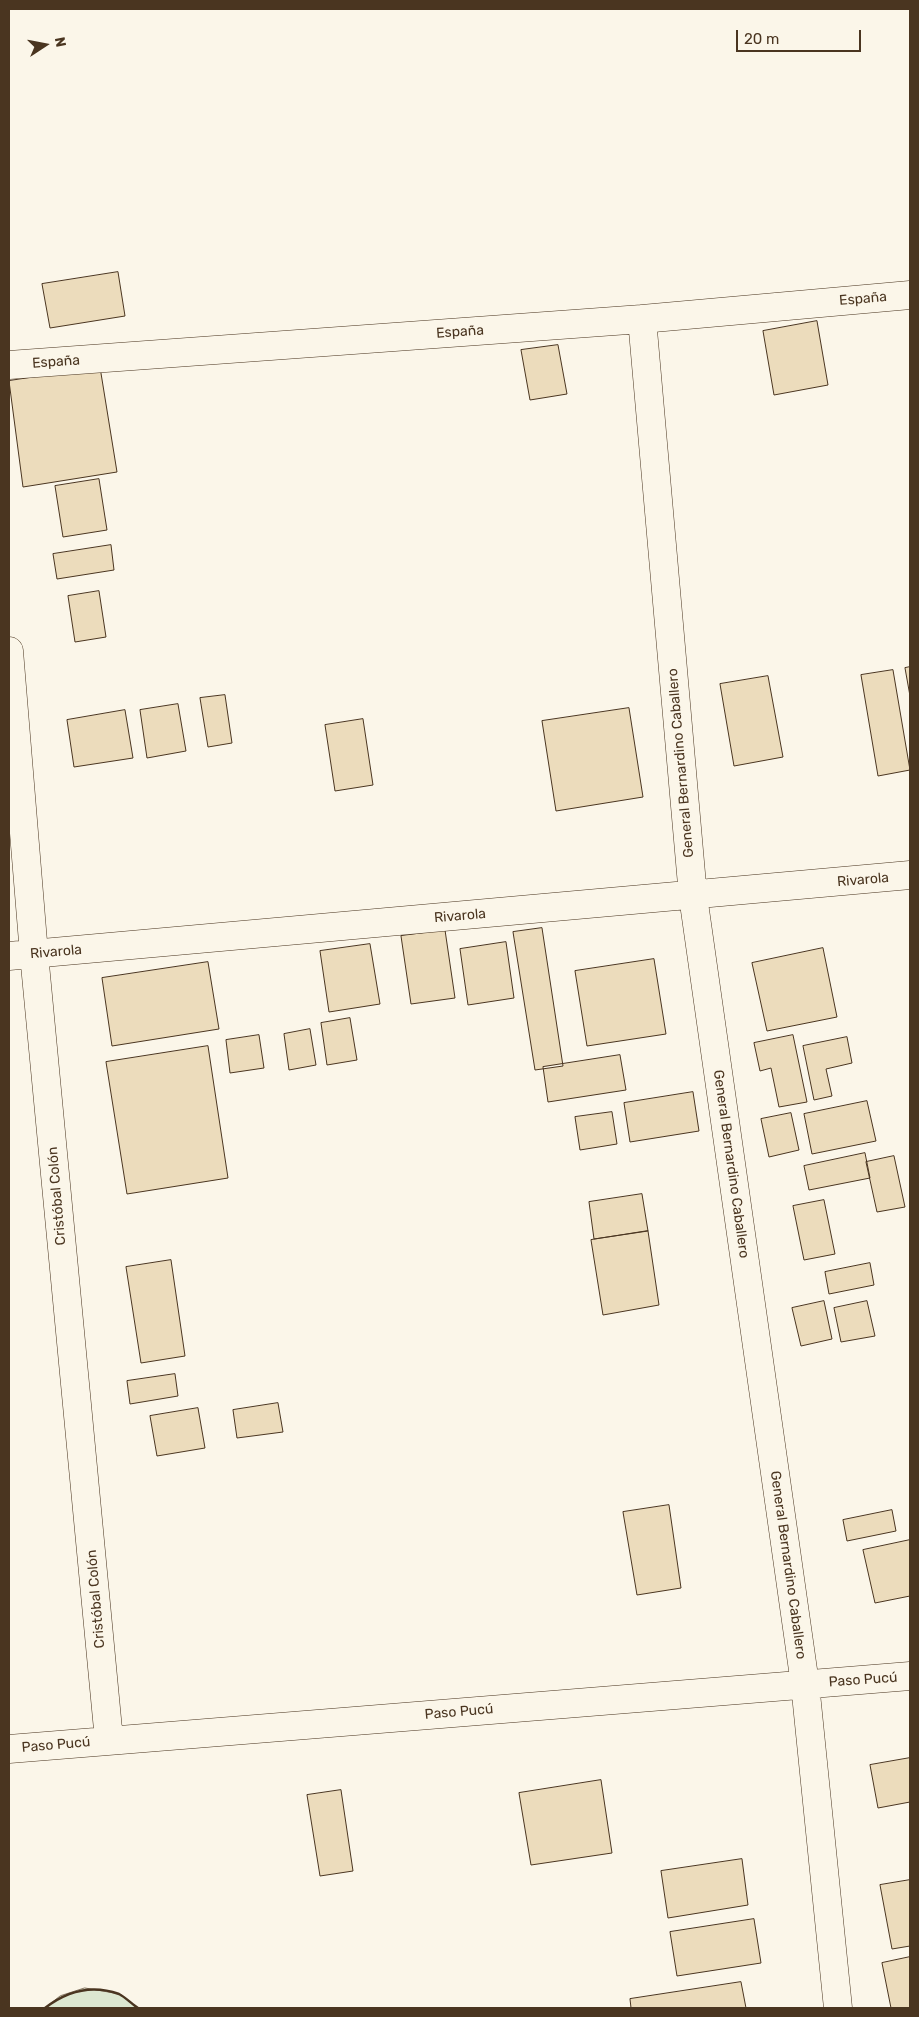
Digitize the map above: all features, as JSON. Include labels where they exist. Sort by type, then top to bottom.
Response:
[{"type":"street","name":"España","points":[[9,365],[642,319],[910,295]]},
{"type":"street","name":"General Bernardino Caballero","points":[[642,319],[693,896],[805,1684],[838,2008]]},
{"type":"street","name":"Cristóbal Colón","points":[[9,651],[22,955],[109,1740]]},
{"type":"street","name":"Rivarola","points":[[22,955],[910,875]]},
{"type":"street","name":"Paso Pucú","points":[[9,1749],[910,1676]]},
{"type":"green space","points":[[85,1988],[120,1994],[138,2008],[45,2008],[60,1996]]},
{"type":"building","points":[[118,272],[125,316],[50,328],[42,284]]},
{"type":"building","points":[[817,321],[828,385],[774,395],[763,331]]},
{"type":"building","points":[[558,345],[567,394],[530,400],[521,350]]},
{"type":"building","points":[[100,367],[117,472],[23,487],[9,381]]},
{"type":"building","points":[[99,479],[107,530],[63,537],[55,486]]},
{"type":"building","points":[[111,545],[114,570],[57,579],[53,554]]},
{"type":"building","points":[[99,591],[106,637],[75,642],[68,596]]},
{"type":"building","points":[[910,667],[910,696],[905,668]]},
{"type":"building","points":[[893,670],[910,770],[878,776],[861,675]]},
{"type":"building","points":[[768,676],[783,757],[734,766],[720,684]]},
{"type":"building","points":[[225,695],[232,743],[208,747],[200,698]]},
{"type":"building","points":[[178,704],[186,751],[147,758],[140,710]]},
{"type":"building","points":[[629,708],[643,797],[556,811],[542,721]]},
{"type":"building","points":[[125,710],[133,758],[74,767],[67,720]]},
{"type":"building","points":[[363,719],[373,785],[335,791],[325,725]]},
{"type":"building","points":[[542,928],[563,1066],[535,1070],[513,932]]},
{"type":"building","points":[[445,930],[455,998],[411,1004],[401,936]]},
{"type":"building","points":[[506,942],[514,998],[468,1005],[460,949]]},
{"type":"building","points":[[370,944],[380,1004],[329,1012],[320,951]]},
{"type":"building","points":[[823,948],[837,1017],[767,1031],[752,963]]},
{"type":"building","points":[[654,959],[666,1034],[587,1046],[575,971]]},
{"type":"building","points":[[208,962],[219,1029],[112,1046],[102,978]]},
{"type":"building","points":[[350,1018],[357,1060],[327,1065],[321,1023]]},
{"type":"building","points":[[310,1029],[316,1065],[289,1070],[284,1034]]},
{"type":"building","points":[[259,1035],[264,1068],[230,1073],[226,1040]]},
{"type":"building","points":[[793,1035],[807,1102],[779,1107],[771,1068],[760,1071],[754,1043]]},
{"type":"building","points":[[847,1037],[852,1063],[826,1069],[832,1096],[814,1100],[803,1046]]},
{"type":"building","points":[[208,1046],[228,1178],[127,1194],[106,1062]]},
{"type":"building","points":[[620,1055],[626,1090],[548,1102],[543,1067]]},
{"type":"building","points":[[693,1092],[699,1131],[630,1142],[624,1103]]},
{"type":"building","points":[[867,1101],[876,1141],[812,1154],[804,1114]]},
{"type":"building","points":[[612,1112],[617,1144],[580,1150],[575,1117]]},
{"type":"building","points":[[791,1113],[799,1150],[769,1157],[761,1119]]},
{"type":"building","points":[[865,1153],[870,1178],[809,1190],[804,1166]]},
{"type":"building","points":[[894,1156],[905,1207],[877,1212],[866,1162]]},
{"type":"building","points":[[642,1194],[648,1231],[594,1239],[589,1202]]},
{"type":"building","points":[[824,1200],[835,1254],[804,1260],[793,1206]]},
{"type":"building","points":[[648,1231],[659,1305],[603,1315],[591,1240]]},
{"type":"building","points":[[171,1260],[185,1356],[141,1363],[126,1267]]},
{"type":"building","points":[[870,1263],[874,1285],[829,1294],[825,1272]]},
{"type":"building","points":[[824,1301],[832,1339],[801,1346],[792,1308]]},
{"type":"building","points":[[867,1301],[875,1336],[841,1342],[834,1308]]},
{"type":"building","points":[[175,1374],[178,1396],[130,1404],[127,1381]]},
{"type":"building","points":[[278,1403],[283,1432],[237,1438],[233,1410]]},
{"type":"building","points":[[198,1408],[205,1448],[157,1456],[150,1416]]},
{"type":"building","points":[[669,1505],[681,1588],[637,1595],[623,1512]]},
{"type":"building","points":[[892,1510],[896,1531],[847,1541],[843,1520]]},
{"type":"building","points":[[910,1540],[910,1596],[875,1603],[863,1550]]},
{"type":"building","points":[[910,1758],[910,1802],[878,1808],[870,1765]]},
{"type":"building","points":[[601,1780],[612,1853],[531,1865],[519,1793]]},
{"type":"building","points":[[341,1790],[353,1871],[320,1876],[307,1795]]},
{"type":"building","points":[[742,1859],[748,1905],[668,1918],[661,1871]]},
{"type":"building","points":[[910,1880],[910,1946],[892,1949],[880,1885]]},
{"type":"building","points":[[754,1919],[761,1963],[677,1976],[670,1932]]},
{"type":"building","points":[[910,1957],[910,2008],[891,2008],[882,1963]]},
{"type":"building","points":[[741,1982],[746,2008],[631,2008],[630,1999]]},
{"type":"wall","points":[[45,2008],[71,1993],[89,1990],[109,1991],[119,1994],[138,2008]]}]
